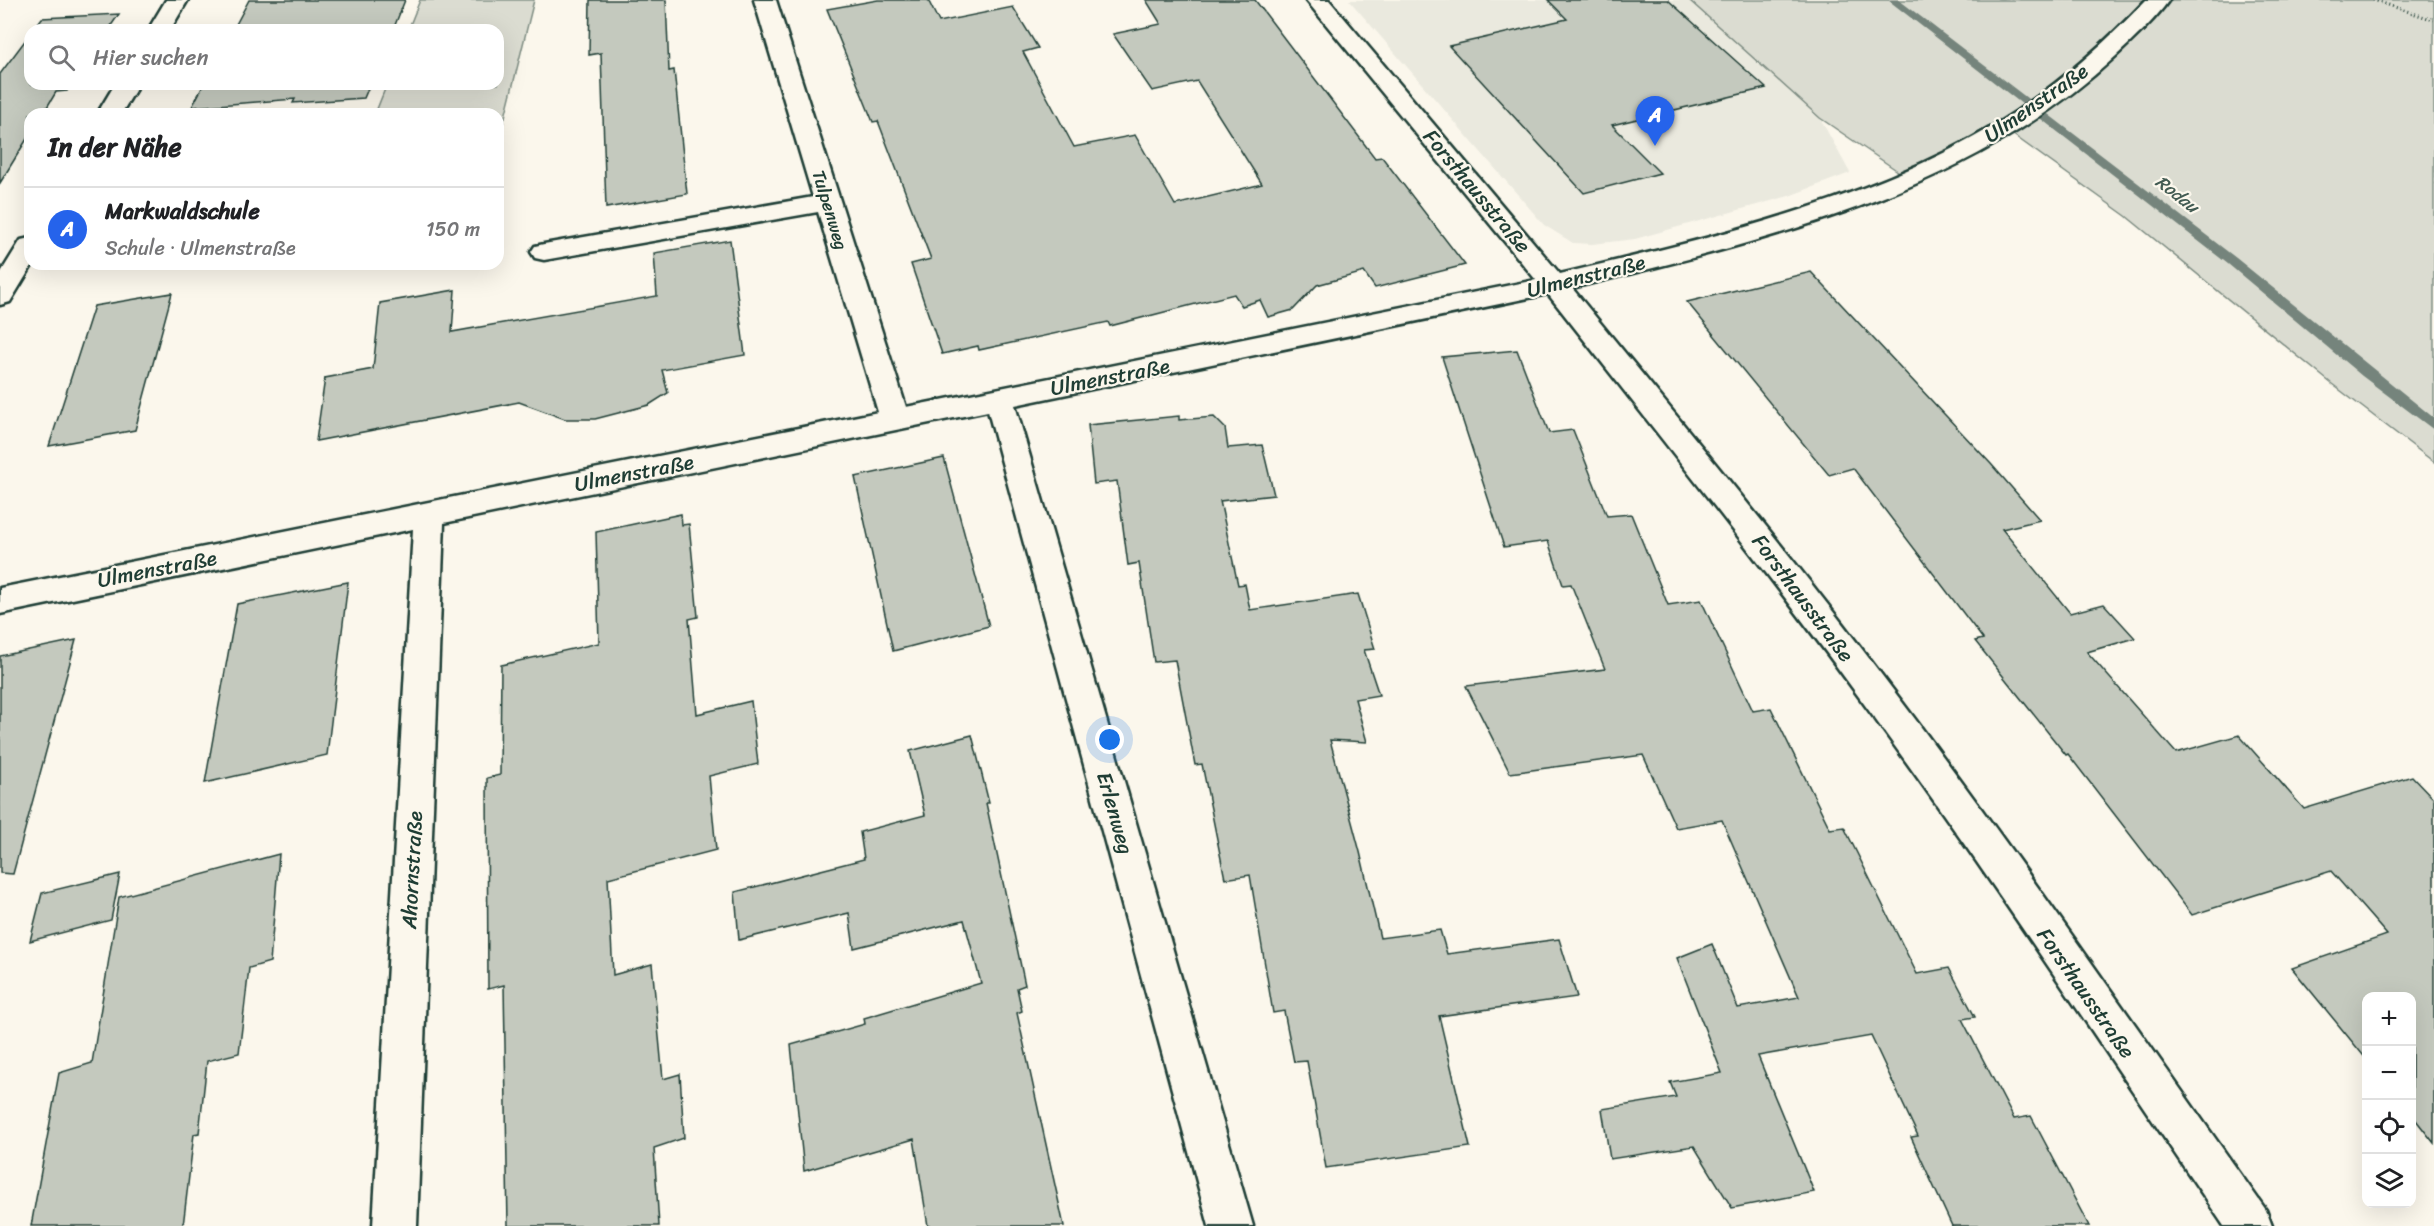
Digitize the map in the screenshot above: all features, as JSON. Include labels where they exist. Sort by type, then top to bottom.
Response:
[{"type":"street","points":[[163,24],[177,0]]},
{"type":"street","name":"Tulpenweg","points":[[765,0],[895,420]]},
{"type":"street","name":"Forsthausstraße","points":[[1317,0],[1555,285],[1761,542],[1873,689],[1990,852],[2108,1025],[2250,1226]]},
{"type":"street","name":"Ulmenstraße","points":[[0,601],[1555,285],[1691,249],[1831,208],[1908,178],[2005,129],[2061,92],[2111,48],[2158,0]]},
{"type":"street","points":[[113,108],[123,90]]},
{"type":"street","points":[[544,252],[827,203]]},
{"type":"street","points":[[0,296],[24,256]]},
{"type":"street","name":"Erlenweg","points":[[999,399],[1231,1226]]},
{"type":"street","name":"Ahornstraße","points":[[395,1226],[429,514]]},
{"type":"path","points":[[2373,0],[2434,20]]},
{"type":"shaded area","points":[[420,0],[534,0],[504,121],[504,108],[377,108],[385,90],[504,90],[504,24],[410,24]]},
{"type":"shaded area","points":[[1349,0],[1689,0],[1820,118],[1850,173],[1789,196],[1635,239],[1592,244],[1573,243],[1544,225]]},
{"type":"shaded area","points":[[1689,0],[2434,0],[2434,462],[2332,384],[2126,216],[2005,129],[1908,178],[1820,118]]},
{"type":"building","points":[[249,0],[405,0],[395,24],[236,24]]},
{"type":"building","points":[[590,0],[666,0],[669,71],[674,70],[687,194],[606,208],[601,53],[589,55]]},
{"type":"building","points":[[878,0],[928,0],[939,22],[1013,7],[1038,48],[1023,52],[1074,147],[1135,135],[1175,205],[1262,184],[1197,81],[1152,91],[1113,34],[1161,24],[1146,0],[1255,0],[1375,158],[1382,157],[1465,265],[1375,288],[1364,272],[1317,285],[1293,310],[1268,317],[1260,300],[1242,306],[1234,294],[1110,326],[1108,322],[979,350],[978,346],[942,354],[911,264],[931,259],[878,121],[873,122],[827,9]]},
{"type":"building","points":[[1548,0],[1668,0],[1766,88],[1612,125],[1660,173],[1584,193],[1449,46],[1567,19]]},
{"type":"building","points":[[119,14],[112,24],[38,24],[42,18]]},
{"type":"building","points":[[24,42],[24,90],[68,90],[56,92],[47,108],[24,108],[24,144],[0,183],[0,74]]},
{"type":"building","points":[[201,90],[367,90],[364,98],[293,103],[295,99],[192,107]]},
{"type":"building","points":[[730,240],[745,355],[662,370],[668,393],[649,405],[595,419],[565,419],[519,402],[316,441],[325,378],[373,369],[380,303],[455,290],[452,332],[657,296],[654,253]]},
{"type":"building","points":[[1811,272],[1991,464],[2040,520],[2002,529],[2070,613],[2104,604],[2135,638],[2087,652],[2176,753],[2239,735],[2304,809],[2412,776],[2434,799],[2434,1143],[2416,1120],[2416,992],[2362,992],[2362,1054],[2292,968],[2387,935],[2331,871],[2192,915],[2068,754],[2066,755],[1975,641],[1983,639],[1853,468],[1829,475],[1687,302]]},
{"type":"building","points":[[172,293],[135,430],[49,446],[94,306]]},
{"type":"building","points":[[1517,350],[1549,433],[1573,430],[1607,516],[1631,514],[1668,605],[1701,600],[1753,711],[1771,708],[1830,829],[1844,827],[1917,974],[1949,968],[1975,1017],[1962,1019],[2014,1119],[2031,1116],[2089,1226],[1952,1226],[1911,1137],[1918,1136],[1871,1036],[1758,1056],[1814,1192],[1732,1208],[1694,1146],[1610,1159],[1602,1109],[1676,1097],[1670,1082],[1722,1073],[1677,958],[1712,944],[1738,1008],[1799,997],[1722,820],[1676,828],[1643,755],[1510,773],[1466,686],[1605,669],[1571,584],[1563,585],[1548,541],[1504,547],[1442,357]]},
{"type":"building","points":[[1179,416],[1179,420],[1214,417],[1225,428],[1228,448],[1262,445],[1274,495],[1220,501],[1238,585],[1245,584],[1250,610],[1358,594],[1375,649],[1364,650],[1379,695],[1355,699],[1367,742],[1330,740],[1380,938],[1440,930],[1447,954],[1559,939],[1577,997],[1439,1016],[1470,1147],[1326,1168],[1307,1061],[1294,1062],[1284,1011],[1273,1013],[1250,875],[1225,879],[1202,764],[1195,765],[1175,660],[1154,662],[1139,563],[1128,565],[1117,481],[1094,484],[1088,425]]},
{"type":"building","points":[[944,458],[989,626],[893,651],[855,477]]},
{"type":"building","points":[[681,514],[682,525],[689,524],[698,617],[689,619],[697,714],[751,701],[758,764],[709,776],[716,850],[608,878],[613,975],[652,964],[663,1079],[680,1074],[684,1138],[654,1148],[659,1226],[508,1226],[504,985],[488,989],[487,778],[500,775],[501,665],[599,643],[596,532]]},
{"type":"building","points":[[348,582],[327,755],[205,783],[237,604]]},
{"type":"building","points":[[76,640],[13,874],[0,873],[0,656]]},
{"type":"building","points":[[972,735],[989,803],[986,803],[1025,985],[1017,988],[1022,1011],[1017,1013],[1064,1226],[928,1226],[914,1139],[804,1171],[791,1045],[865,1024],[864,1018],[981,983],[964,920],[854,948],[849,913],[739,940],[735,892],[864,859],[860,832],[925,815],[910,751]]},
{"type":"building","points":[[279,854],[270,962],[249,968],[239,1053],[207,1061],[199,1133],[194,1134],[183,1226],[31,1226],[59,1073],[92,1063],[119,897]]},
{"type":"building","points":[[120,874],[111,920],[30,941],[42,893]]},
{"type":"waterway","name":"Rodau","points":[[1893,0],[2232,261],[2367,373],[2434,425]]},
{"type":"place","name":"Markwaldschule","points":[[1655,146]]}]
